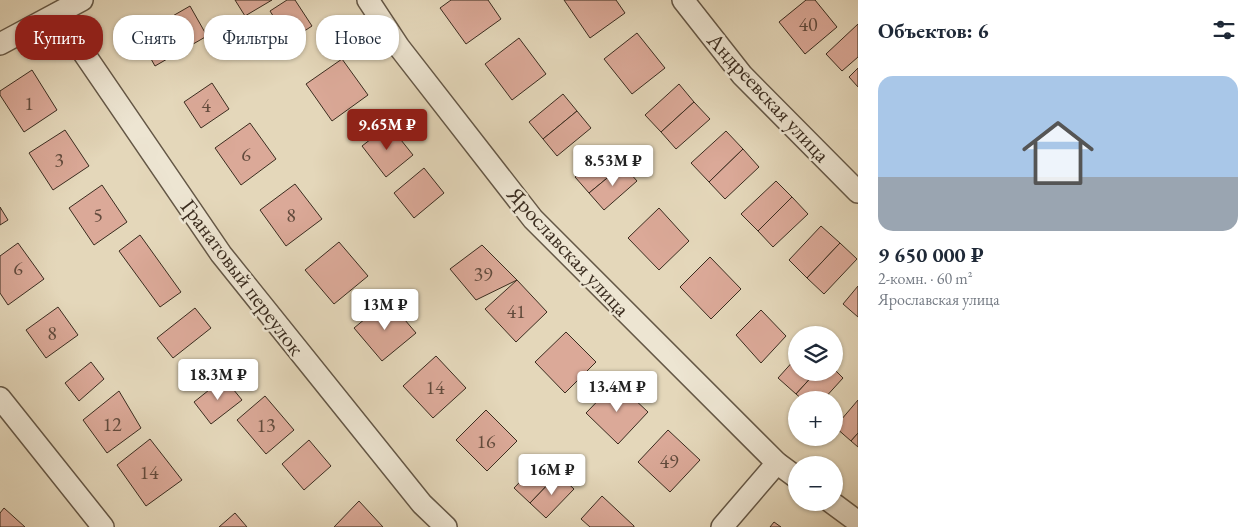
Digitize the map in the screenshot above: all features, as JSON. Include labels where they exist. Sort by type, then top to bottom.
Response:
[{"type":"street","points":[[0,44],[82,0]]},
{"type":"street","name":"Ярославская улица","points":[[368,0],[399,47],[533,219],[776,463],[788,471]]},
{"type":"street","name":"Андреевская улица","points":[[683,0],[742,75],[858,192]]},
{"type":"street","name":"Гранатовый переулок","points":[[57,14],[221,254],[422,504],[446,527]]},
{"type":"street","points":[[0,398],[102,527]]},
{"type":"street","points":[[722,527],[776,463]]},
{"type":"street","points":[[843,511],[858,522]]},
{"type":"building","points":[[235,0],[272,0],[247,15],[244,15]]},
{"type":"building","points":[[287,0],[295,0],[305,15],[273,15],[270,11]]},
{"type":"building","points":[[451,0],[488,0],[501,19],[466,44],[440,8]]},
{"type":"building","points":[[564,0],[616,0],[625,13],[590,38]]},
{"type":"building","points":[[806,0],[815,0],[837,27],[805,54],[779,22]]},
{"type":"building","points":[[190,6],[204,31],[204,38],[194,44],[194,15],[174,15]]},
{"type":"building","points":[[306,17],[312,26],[306,30]]},
{"type":"building","points":[[858,24],[858,57],[842,71],[826,54]]},
{"type":"building","points":[[637,33],[665,68],[632,94],[604,59]]},
{"type":"building","points":[[519,38],[546,74],[512,100],[485,64]]},
{"type":"building","points":[[152,60],[165,60],[155,66]]},
{"type":"building","points":[[343,60],[368,95],[332,121],[306,84]]},
{"type":"building","points":[[858,68],[858,87],[849,77]]},
{"type":"building","points":[[32,70],[57,110],[24,132],[0,95],[0,91]]},
{"type":"building","points":[[212,83],[229,109],[201,128],[184,102]]},
{"type":"building","points":[[679,84],[694,102],[661,132],[645,115]]},
{"type":"building","points":[[563,94],[577,111],[543,139],[529,122]]},
{"type":"building","points":[[694,102],[710,119],[676,149],[661,132]]},
{"type":"building","points":[[577,111],[591,128],[557,156],[543,139]]},
{"type":"building","points":[[250,123],[276,159],[241,185],[215,148]]},
{"type":"building","points":[[389,125],[413,155],[386,177],[362,146]]},
{"type":"building","points":[[65,130],[89,166],[53,190],[29,153]]},
{"type":"building","points":[[726,131],[743,149],[709,182],[691,163]]},
{"type":"building","points":[[608,148],[623,165],[589,193],[575,177]]},
{"type":"building","points":[[743,149],[759,167],[725,199],[709,182]]},
{"type":"building","points":[[623,165],[637,181],[604,210],[589,193]]},
{"type":"building","points":[[424,168],[444,193],[414,218],[394,193]]},
{"type":"building","points":[[776,181],[792,197],[758,231],[741,214]]},
{"type":"building","points":[[295,184],[322,219],[286,246],[260,210]]},
{"type":"building","points":[[102,185],[127,222],[94,245],[69,208]]},
{"type":"building","points":[[792,197],[808,214],[773,247],[758,231]]},
{"type":"building","points":[[0,207],[8,220],[0,225]]},
{"type":"building","points":[[659,208],[689,241],[659,270],[628,238]]},
{"type":"building","points":[[821,226],[840,243],[807,278],[789,260]]},
{"type":"building","points":[[140,235],[181,292],[160,307],[119,251]]},
{"type":"building","points":[[339,242],[368,276],[334,304],[305,270]]},
{"type":"building","points":[[18,243],[44,279],[8,305],[0,293],[0,256]]},
{"type":"building","points":[[840,243],[857,259],[824,294],[807,278]]},
{"type":"building","points":[[482,245],[517,280],[476,300],[450,269]]},
{"type":"building","points":[[710,257],[741,289],[711,319],[680,287]]},
{"type":"building","points":[[517,280],[547,312],[516,342],[485,309]]},
{"type":"building","points":[[858,286],[858,317],[843,304]]},
{"type":"building","points":[[388,300],[416,333],[382,361],[354,328]]},
{"type":"building","points":[[58,307],[78,335],[46,358],[26,330]]},
{"type":"building","points":[[195,308],[211,328],[173,358],[157,338]]},
{"type":"building","points":[[761,310],[786,336],[761,363],[736,335]]},
{"type":"building","points":[[566,332],[596,362],[565,393],[535,362]]},
{"type":"building","points":[[436,356],[466,388],[433,418],[403,386]]},
{"type":"building","points":[[91,362],[104,379],[79,401],[65,383]]},
{"type":"building","points":[[788,367],[788,381],[808,381],[799,391],[793,391],[778,378]]},
{"type":"building","points":[[224,378],[242,400],[211,424],[194,402]]},
{"type":"building","points":[[808,381],[840,381],[831,391],[799,391]]},
{"type":"building","points":[[616,382],[648,412],[618,444],[586,413]]},
{"type":"building","points":[[119,391],[141,428],[107,453],[83,420]]},
{"type":"building","points":[[265,396],[294,430],[266,454],[237,420]]},
{"type":"building","points":[[858,400],[858,433],[851,441],[843,434],[843,418]]},
{"type":"building","points":[[486,410],[517,441],[487,471],[456,440]]},
{"type":"building","points":[[668,430],[700,460],[670,492],[638,462]]},
{"type":"building","points":[[858,433],[858,447],[851,441]]},
{"type":"building","points":[[150,439],[182,480],[146,506],[117,465]]},
{"type":"building","points":[[309,440],[331,466],[304,490],[282,464]]},
{"type":"building","points":[[542,459],[558,474],[530,503],[514,488]]},
{"type":"building","points":[[558,474],[574,489],[546,518],[530,503]]},
{"type":"building","points":[[602,496],[634,527],[590,527],[581,519]]},
{"type":"building","points":[[359,501],[383,527],[334,527]]},
{"type":"building","points":[[4,508],[25,527],[0,527],[0,513]]},
{"type":"building","points":[[235,513],[247,527],[219,527]]},
{"type":"building","points":[[774,522],[781,527],[770,527]]}]
